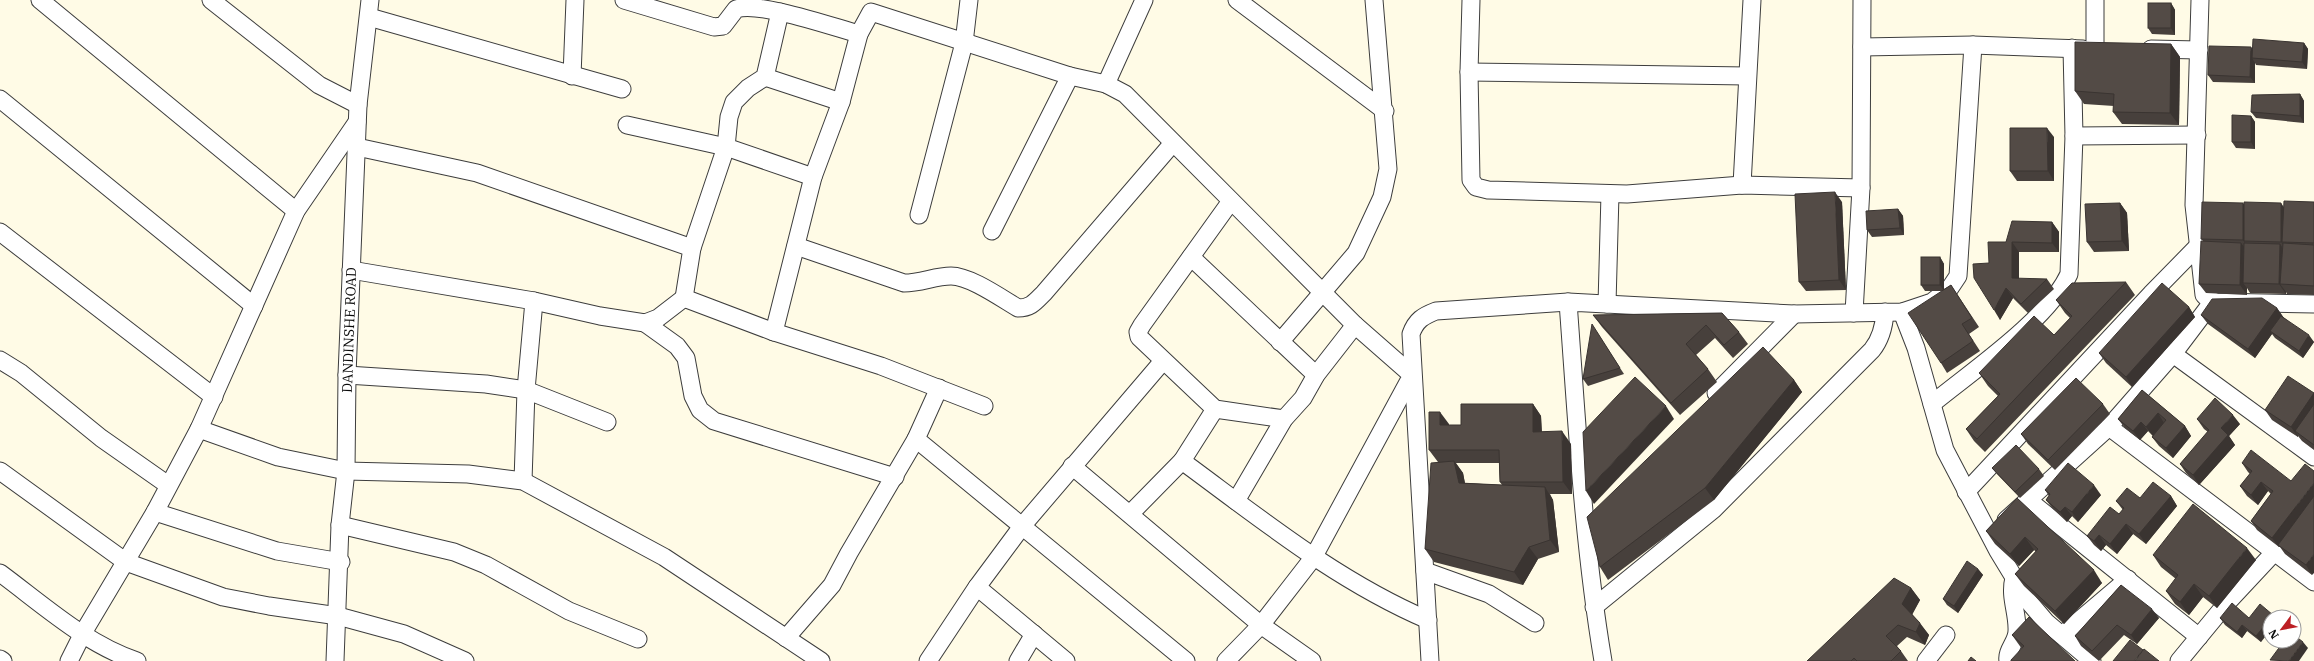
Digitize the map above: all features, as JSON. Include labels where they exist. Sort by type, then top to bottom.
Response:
[{"type":"street","points":[[40,0],[296,211]]},
{"type":"street","points":[[69,661],[83,633],[155,512],[199,429],[296,211],[358,113],[319,85],[211,0]]},
{"type":"street","points":[[572,76],[575,0]]},
{"type":"street","points":[[624,0],[714,27],[723,26],[736,9],[742,7],[780,12],[859,34]]},
{"type":"street","points":[[919,215],[964,43],[969,0]]},
{"type":"street","points":[[1106,84],[1144,0]]},
{"type":"street","points":[[1237,0],[1385,111]]},
{"type":"street","points":[[1280,342],[1356,253],[1382,197],[1388,169],[1385,111],[1374,0]]},
{"type":"street","points":[[1471,0],[1469,72],[1471,180],[1476,187],[1488,190],[1610,194],[1742,185],[1861,188]]},
{"type":"street","points":[[1742,185],[1752,0]]},
{"type":"street","points":[[1854,313],[1861,188],[1862,0]]},
{"type":"street","points":[[1862,47],[1973,45],[2102,49],[2095,0]]},
{"type":"street","points":[[2200,0],[2197,135],[2202,205],[2199,246],[2204,294],[2213,301],[2314,304]]},
{"type":"street","points":[[368,5],[572,76],[622,88]]},
{"type":"street","name":"DANDINSHE ROAD","points":[[335,661],[341,562],[340,525],[346,471],[347,375],[356,147],[368,5]]},
{"type":"street","points":[[645,323],[658,318],[684,298],[692,248],[726,147],[729,117],[734,102],[748,88],[765,77],[780,12]]},
{"type":"street","points":[[774,332],[813,177],[841,102],[859,34],[871,12],[1070,76],[1106,84],[1125,94],[1355,326],[1412,375]]},
{"type":"street","points":[[1430,661],[1410,334],[1414,324],[1423,316],[1436,311],[1568,302],[1794,314],[1902,312],[1932,302],[1950,288],[1958,276],[1973,45]]},
{"type":"street","points":[[1932,404],[2033,321],[2064,286],[2069,274],[2074,136],[2072,48]]},
{"type":"street","points":[[2132,49],[2199,50]]},
{"type":"street","points":[[1469,72],[1747,76]]},
{"type":"street","points":[[992,231],[1070,76]]},
{"type":"street","points":[[765,77],[841,102]]},
{"type":"street","points":[[0,99],[254,306]]},
{"type":"street","points":[[627,125],[726,147],[813,177]]},
{"type":"street","points":[[2074,136],[2197,135]]},
{"type":"street","points":[[796,246],[904,282],[919,283],[950,276],[962,278],[1018,308],[1027,308],[1033,305],[1044,293],[1173,143]]},
{"type":"street","points":[[356,147],[478,173],[692,248]]},
{"type":"street","points":[[1607,304],[1610,194]]},
{"type":"street","points":[[1231,201],[1138,332],[1143,343],[1215,409],[1284,419]]},
{"type":"street","points":[[0,232],[214,397]]},
{"type":"street","points":[[1966,492],[2151,294],[2199,246]]},
{"type":"street","points":[[1191,256],[1316,375]]},
{"type":"street","points":[[351,270],[534,301],[600,316],[645,323],[677,346],[686,358],[693,396],[700,410],[714,421],[895,477]]},
{"type":"street","points":[[684,298],[774,332],[881,366],[984,406]]},
{"type":"street","points":[[523,480],[526,390],[534,301]]},
{"type":"street","points":[[1989,535],[2109,427],[2173,354],[2213,301]]},
{"type":"street","points":[[1568,302],[1585,529],[1594,607],[1603,661]]},
{"type":"street","points":[[1594,607],[1713,510],[1772,452],[1876,346],[1884,325],[1884,312]]},
{"type":"street","points":[[1902,312],[1916,348],[1945,450],[1989,535],[2029,602],[2046,622],[2092,661]]},
{"type":"street","points":[[1706,403],[1794,314]]},
{"type":"street","points":[[1236,501],[1284,419],[1303,398],[1316,375],[1355,326]]},
{"type":"street","points":[[2173,354],[2314,457]]},
{"type":"street","points":[[0,360],[21,373],[101,438],[168,485]]},
{"type":"street","points":[[928,661],[977,587],[1023,525],[1163,361]]},
{"type":"street","points":[[347,375],[486,384],[526,390],[607,422]]},
{"type":"street","points":[[1226,661],[1261,625],[1313,558],[1412,375]]},
{"type":"street","points":[[786,638],[836,579],[849,553],[916,439],[939,388]]},
{"type":"street","points":[[1130,514],[1182,461],[1215,409]]},
{"type":"street","points":[[2109,427],[2314,582]]},
{"type":"street","points":[[199,429],[278,457],[346,471],[468,474],[523,480],[664,558],[821,661]]},
{"type":"street","points":[[916,439],[1023,525],[1186,661]]},
{"type":"street","points":[[1182,461],[1313,558],[1390,604],[1428,620]]},
{"type":"street","points":[[1072,466],[1261,625],[1312,661]]},
{"type":"street","points":[[0,471],[126,562],[223,597],[338,616],[404,634],[465,661]]},
{"type":"street","points":[[2028,500],[2199,637]]},
{"type":"street","points":[[155,512],[277,551],[341,562]]},
{"type":"street","points":[[1585,529],[1601,512]]},
{"type":"street","points":[[340,525],[454,552],[486,565],[569,611],[638,639]]},
{"type":"street","points":[[2179,661],[2226,604],[2295,530]]},
{"type":"street","points":[[1425,571],[1489,594],[1535,623]]},
{"type":"street","points":[[0,573],[83,633],[128,660]]},
{"type":"street","points":[[2008,661],[2007,656],[2017,630],[2012,599],[2014,578]]},
{"type":"street","points":[[2062,635],[2128,579]]},
{"type":"street","points":[[977,587],[1066,661]]},
{"type":"street","points":[[1018,661],[1034,634]]},
{"type":"street","points":[[1926,661],[1946,635]]},
{"type":"building","points":[[2148,3],[2171,3],[2171,28],[2148,28]]},
{"type":"building","points":[[2253,39],[2304,43],[2302,62],[2252,58]]},
{"type":"building","points":[[2075,42],[2171,44],[2170,113],[2113,112],[2114,94],[2075,91]]},
{"type":"building","points":[[2209,46],[2251,47],[2250,77],[2208,75]]},
{"type":"building","points":[[2300,94],[2300,116],[2251,112],[2252,95]]},
{"type":"building","points":[[2232,115],[2251,116],[2251,142],[2232,142]]},
{"type":"building","points":[[2010,128],[2047,128],[2048,171],[2010,171]]},
{"type":"building","points":[[1835,192],[1839,280],[1799,282],[1795,194]]},
{"type":"building","points":[[2284,201],[2314,202],[2314,243],[2282,242]]},
{"type":"building","points":[[2202,202],[2243,203],[2243,240],[2201,239]]},
{"type":"building","points":[[2244,202],[2281,203],[2281,242],[2244,241]]},
{"type":"building","points":[[2120,203],[2122,241],[2087,242],[2085,204]]},
{"type":"building","points":[[1898,209],[1900,228],[1867,230],[1866,211]]},
{"type":"building","points":[[2012,221],[2052,222],[2052,243],[2012,242],[2012,278],[2047,279],[2021,304],[2006,288],[1994,310],[1974,278],[1973,264],[1989,263],[1988,242],[2006,242]]},
{"type":"building","points":[[2201,241],[2241,243],[2240,285],[2199,284]]},
{"type":"building","points":[[2244,243],[2280,244],[2279,284],[2243,283]]},
{"type":"building","points":[[2283,243],[2314,245],[2314,286],[2280,284]]},
{"type":"building","points":[[1921,257],[1940,257],[1940,285],[1921,285]]},
{"type":"building","points":[[2126,282],[1977,439],[1966,429],[2000,394],[1979,373],[2034,316],[2054,335],[2072,316],[2056,300],[2072,283]]},
{"type":"building","points":[[2162,283],[2189,307],[2126,377],[2099,353]]},
{"type":"building","points":[[1951,285],[1972,318],[1962,324],[1973,341],[1941,363],[1908,313]]},
{"type":"building","points":[[2262,298],[2277,308],[2248,349],[2201,315],[2212,299]]},
{"type":"building","points":[[1722,313],[1739,332],[1724,345],[1706,325],[1686,344],[1708,369],[1671,403],[1593,315]]},
{"type":"building","points":[[2281,316],[2309,335],[2299,351],[2270,331]]},
{"type":"building","points":[[1592,324],[1620,368],[1583,379]]},
{"type":"building","points":[[1763,347],[1794,380],[1705,488],[1600,567],[1587,517]]},
{"type":"building","points":[[2288,376],[2314,393],[2291,427],[2265,410]]},
{"type":"building","points":[[1635,377],[1666,406],[1586,491],[1583,432]]},
{"type":"building","points":[[2076,378],[2103,404],[2048,460],[2021,434]]},
{"type":"building","points":[[2142,390],[2185,426],[2166,448],[2152,437],[2166,420],[2158,413],[2146,427],[2141,422],[2133,431],[2118,419]]},
{"type":"building","points":[[2215,398],[2233,415],[2221,428],[2228,435],[2193,475],[2180,464],[2209,430],[2197,419]]},
{"type":"building","points":[[1461,404],[1533,404],[1533,432],[1562,431],[1563,482],[1500,482],[1499,450],[1429,450],[1429,412],[1440,412],[1440,425],[1461,425]]},
{"type":"building","points":[[2314,404],[2314,445],[2295,431]]},
{"type":"building","points":[[2016,445],[2039,469],[2015,492],[1992,468]]},
{"type":"building","points":[[2251,450],[2291,481],[2305,464],[2314,471],[2314,483],[2272,538],[2251,521],[2273,491],[2261,482],[2251,495],[2240,486],[2252,471],[2242,463]]},
{"type":"building","points":[[1454,461],[1459,483],[1545,487],[1550,540],[1529,547],[1514,572],[1425,549],[1431,463]]},
{"type":"building","points":[[2068,463],[2094,485],[2072,512],[2065,507],[2060,512],[2046,500],[2050,494],[2045,490]]},
{"type":"building","points":[[2153,482],[2171,496],[2139,534],[2126,524],[2110,544],[2099,535],[2094,541],[2087,536],[2110,507],[2119,514],[2124,508],[2116,501],[2127,488],[2140,498]]},
{"type":"building","points":[[2314,496],[2314,554],[2306,565],[2278,545]]},
{"type":"building","points":[[2017,498],[2094,570],[2055,611],[2015,574],[2038,549],[2025,537],[2010,554],[1986,531]]},
{"type":"building","points":[[2193,504],[2247,548],[2209,596],[2194,584],[2180,602],[2166,591],[2178,575],[2153,555]]},
{"type":"building","points":[[1967,561],[1978,569],[1954,606],[1943,599]]},
{"type":"building","points":[[1894,578],[1911,588],[1902,604],[1920,623],[1916,632],[1898,625],[1886,636],[1901,651],[1891,661],[1857,661],[1854,658],[1851,661],[1807,661]]},
{"type":"building","points":[[2121,585],[2152,609],[2131,635],[2117,625],[2092,651],[2075,636]]},
{"type":"building","points":[[2232,603],[2249,618],[2260,604],[2266,609],[2262,609],[2262,629],[2256,636],[2242,625],[2237,632],[2220,618]]},
{"type":"building","points":[[2029,617],[2075,661],[2011,661],[2024,646],[2012,635]]},
{"type":"building","points":[[2130,640],[2143,650],[2134,661],[2113,661]]},
{"type":"building","points":[[2144,649],[2159,661],[2135,661]]},
{"type":"building","points":[[2278,649],[2298,649],[2289,661],[2270,660]]},
{"type":"building","points":[[1971,657],[1976,661],[1968,661]]}]
